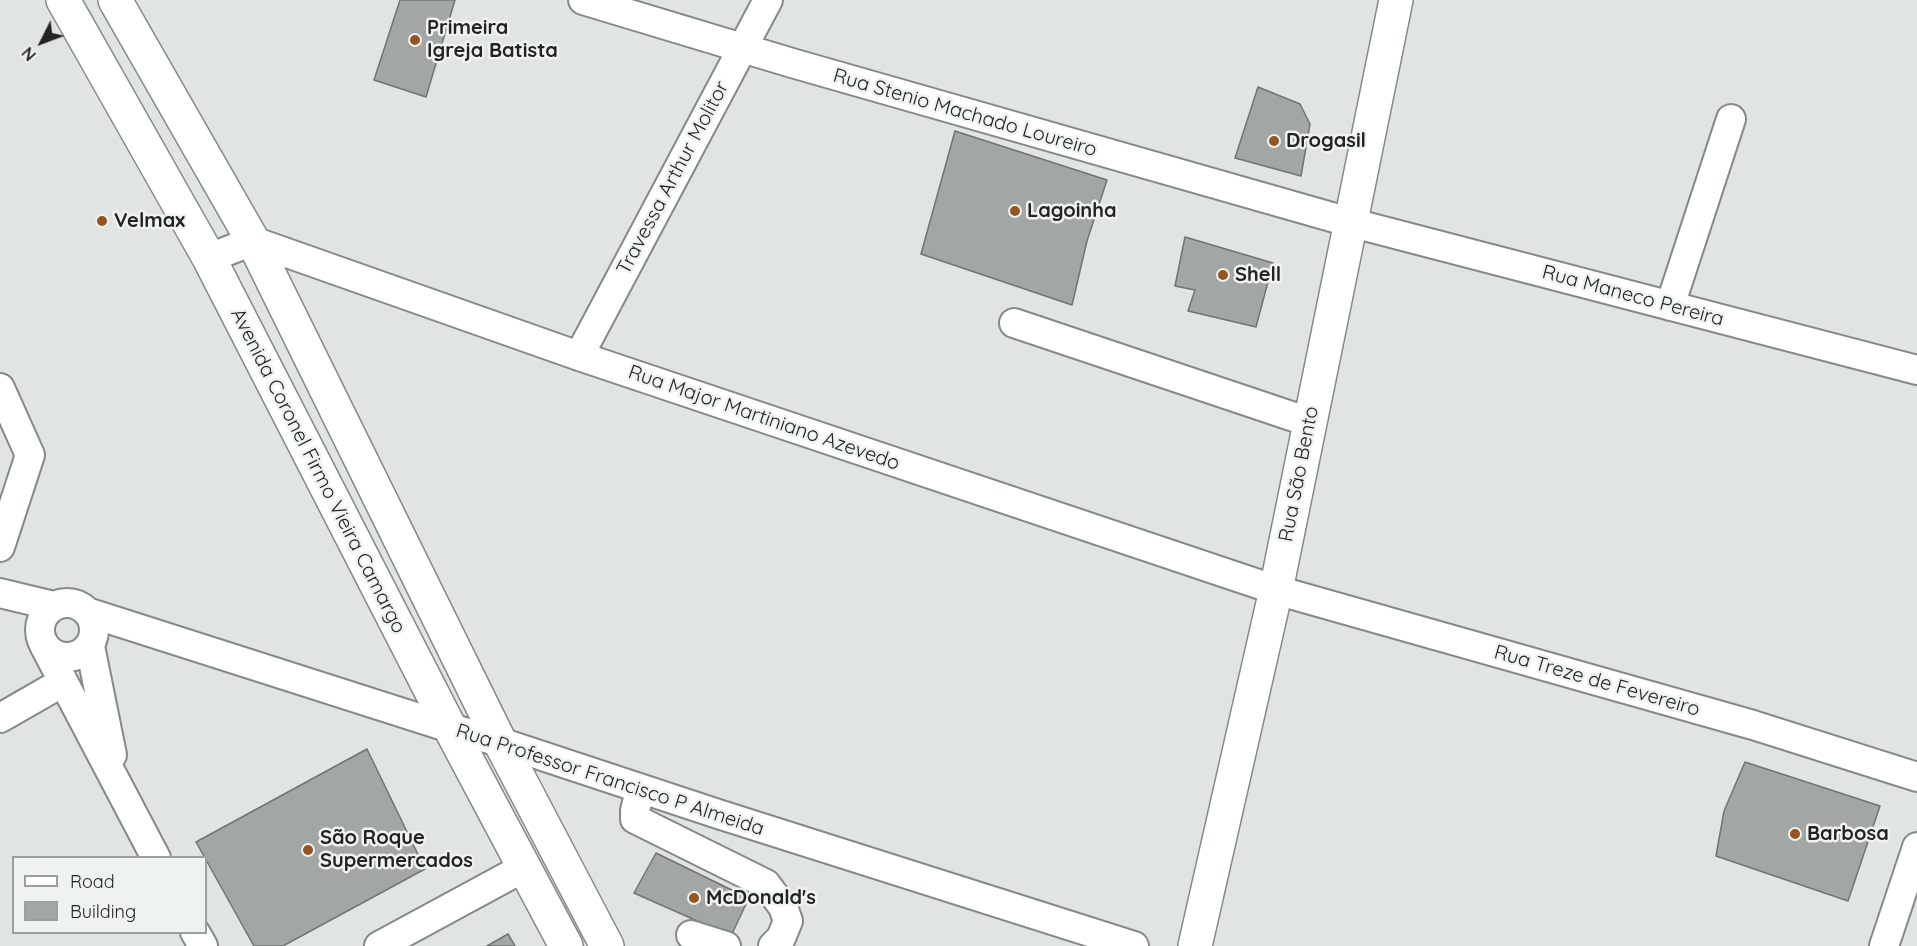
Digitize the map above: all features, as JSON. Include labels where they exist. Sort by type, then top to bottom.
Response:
[{"type":"main road","name":"Avenida Coronel Firmo Vieira Camargo","points":[[63,0],[209,258],[450,728],[566,946]]},
{"type":"main road","name":"Avenida Coronel Firmo Vieira Camargo","points":[[115,0],[253,241],[500,742],[607,946]]},
{"type":"main road","name":"Rua São Bento","points":[[1195,946],[1276,590],[1349,222],[1388,6]]},
{"type":"street","name":"Rua Stenio Machado Loureiro","points":[[583,0],[804,67],[1349,222]]},
{"type":"street","name":"Travessa Arthur Molitor","points":[[579,356],[768,0]]},
{"type":"street","points":[[1670,306],[1731,119]]},
{"type":"street","name":"Rua Maneco Pereira","points":[[1349,222],[1917,370]]},
{"type":"street","points":[[209,258],[253,241]]},
{"type":"street","name":"Rua Major Martiniano Azevedo","points":[[253,241],[579,356],[1276,590]]},
{"type":"street","points":[[1014,323],[1309,422]]},
{"type":"street","points":[[0,388],[30,455],[0,547]]},
{"type":"street","name":"Rua Treze de Fevereiro","points":[[1276,590],[1753,724],[1917,777]]},
{"type":"street","points":[[0,593],[54,606],[71,603],[87,612],[92,620],[94,628],[90,646],[118,786]]},
{"type":"street","points":[[54,606],[47,611],[40,625],[39,632],[44,645],[155,856]]},
{"type":"street","name":"Rua Professor Francisco P Almeida","points":[[87,612],[1134,946]]},
{"type":"street","points":[[44,645],[50,651],[67,657],[76,656],[90,646]]},
{"type":"street","points":[[0,718],[63,682]]},
{"type":"street","points":[[640,789],[635,819],[766,884],[775,893],[788,921],[781,938],[773,946]]},
{"type":"street","points":[[1884,946],[1917,847]]},
{"type":"street","points":[[379,946],[525,867]]},
{"type":"street","points":[[691,935],[726,946]]},
{"type":"building","name":"Primeira Igreja Batista","points":[[400,0],[455,0],[426,97],[374,80]]},
{"type":"building","name":"Drogasil","points":[[1258,87],[1300,104],[1310,124],[1301,176],[1235,158]]},
{"type":"building","name":"Lagoinha","points":[[955,131],[1107,180],[1087,241],[1072,305],[921,254]]},
{"type":"building","name":"Shell","points":[[1185,237],[1273,263],[1256,327],[1188,311],[1195,290],[1175,286]]},
{"type":"building","name":"São Roque Supermercados","points":[[367,749],[425,869],[283,946],[254,946],[207,862],[207,856],[204,856],[196,842]]},
{"type":"building","name":"Barbosa","points":[[1745,762],[1880,806],[1848,901],[1716,856],[1724,811]]},
{"type":"building","name":"McDonald's","points":[[656,853],[740,894],[747,902],[731,936],[634,893]]},
{"type":"building","points":[[508,934],[515,946],[487,946]]},
{"type":"place","name":"Primeira Igreja Batista","points":[[415,40]]},
{"type":"place","name":"Drogasil","points":[[1274,141]]},
{"type":"place","name":"Lagoinha","points":[[1015,211]]},
{"type":"place","name":"Velmax","points":[[102,221]]},
{"type":"place","name":"Shell","points":[[1223,275]]},
{"type":"place","name":"Barbosa","points":[[1795,834]]},
{"type":"place","name":"São Roque Supermercados","points":[[308,850]]},
{"type":"place","name":"McDonald's","points":[[694,898]]}]
